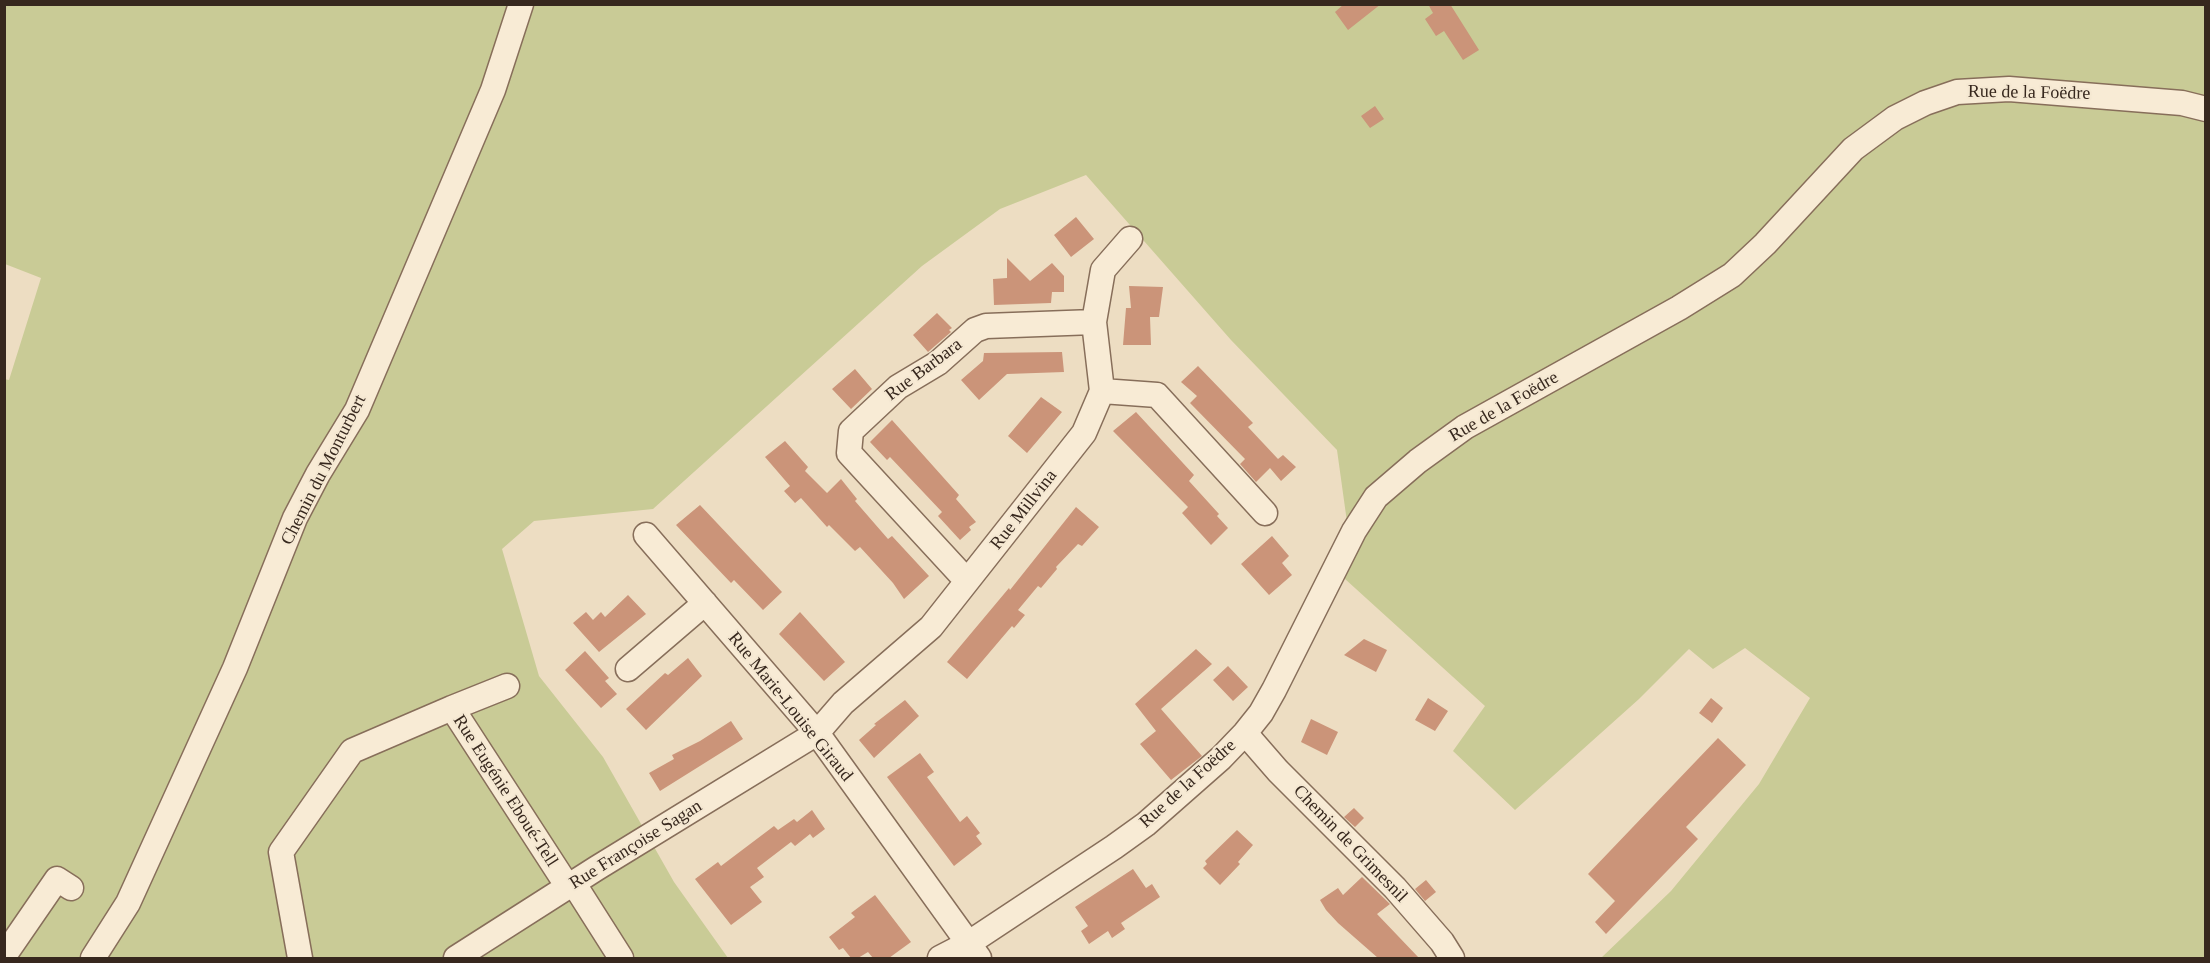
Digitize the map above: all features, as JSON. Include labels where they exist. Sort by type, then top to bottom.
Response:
[{"type":"street","name":"Chemin du Monturbert","points":[[93,958],[128,903],[235,668],[295,518],[318,474],[357,410],[493,90],[521,4]]},
{"type":"street","name":"Rue de la Foëdre","points":[[940,958],[974,951],[1146,824],[1221,758],[1245,733],[1261,713],[1274,690],[1349,539],[1376,497],[1418,461],[1465,427],[1679,308],[1732,275],[1765,244],[1853,149],[1895,118],[1925,103],[1957,92],[2009,89],[2171,102],[2205,110]]},
{"type":"street","name":"Rue Millvina","points":[[817,733],[843,703],[931,627],[1084,433],[1102,391],[1094,322],[1103,270],[1130,240]]},
{"type":"street","name":"Rue Barbara","points":[[968,581],[849,453],[851,431],[898,387],[938,363],[975,330],[986,326],[1094,322]]},
{"type":"street","points":[[1102,391],[1157,395],[1265,513]]},
{"type":"street","name":"Rue Marie-Louise Giraud","points":[[646,535],[817,733],[974,951]]},
{"type":"street","points":[[628,669],[705,603]]},
{"type":"street","points":[[452,708],[507,686]]},
{"type":"street","name":"Rue Eugénie Eboué-Tell","points":[[300,958],[281,852],[352,751],[452,708],[621,958]]},
{"type":"street","name":"Rue Françoise Sagan","points":[[456,958],[817,733]]},
{"type":"street","name":"Chemin de Grimesnil","points":[[1245,733],[1278,771],[1395,888],[1442,942],[1452,958]]},
{"type":"street","points":[[4,956],[57,879],[71,888]]},
{"type":"green space","points":[[5,5],[2205,5],[2205,958],[1601,958],[1671,891],[1759,784],[1810,698],[1745,648],[1713,669],[1689,649],[1639,699],[1515,810],[1453,751],[1485,706],[1334,569],[1347,522],[1337,450],[1231,340],[1086,175],[1000,209],[922,266],[653,509],[534,521],[502,549],[539,676],[603,757],[674,882],[728,958],[5,958],[4,379],[9,380],[41,278],[5,264]]},
{"type":"building","points":[[1344,4],[1381,4],[1348,30],[1335,12]]},
{"type":"building","points":[[1428,4],[1450,4],[1479,50],[1463,60],[1444,31],[1436,36],[1425,19],[1433,13]]},
{"type":"building","points":[[1375,106],[1384,119],[1370,128],[1361,116]]},
{"type":"building","points":[[1076,217],[1094,239],[1071,257],[1054,235]]},
{"type":"building","points":[[1007,258],[1030,281],[1052,263],[1064,276],[1064,292],[1052,292],[1051,303],[994,305],[993,279],[1007,278]]},
{"type":"building","points":[[1129,286],[1163,287],[1159,317],[1150,317],[1151,345],[1123,345],[1126,308],[1131,308]]},
{"type":"building","points":[[937,313],[952,328],[949,330],[951,332],[928,352],[913,335]]},
{"type":"building","points":[[1062,352],[1064,372],[1007,374],[979,400],[961,380],[983,361],[984,353]]},
{"type":"building","points":[[1198,366],[1253,423],[1248,427],[1278,459],[1283,455],[1296,467],[1281,481],[1270,468],[1256,482],[1240,464],[1245,459],[1190,403],[1197,396],[1181,382]]},
{"type":"building","points":[[855,369],[872,389],[851,409],[832,389]]},
{"type":"building","points":[[1041,397],[1062,412],[1027,453],[1008,436]]},
{"type":"building","points":[[1136,412],[1194,475],[1189,481],[1219,514],[1217,516],[1228,528],[1211,545],[1182,513],[1188,507],[1113,431]]},
{"type":"building","points":[[892,420],[959,495],[956,499],[976,522],[969,527],[971,530],[960,540],[938,516],[942,512],[890,457],[887,460],[870,442]]},
{"type":"building","points":[[785,441],[808,467],[805,471],[827,493],[841,479],[857,499],[855,501],[888,539],[892,536],[929,576],[904,599],[893,583],[860,547],[855,551],[829,525],[827,527],[801,498],[795,503],[784,491],[790,486],[765,457]]},
{"type":"building","points":[[700,505],[782,592],[763,610],[734,580],[731,583],[676,525]]},
{"type":"building","points":[[1076,507],[1099,527],[1082,546],[1078,544],[1056,567],[1057,569],[1041,588],[1038,586],[1018,610],[1025,615],[1014,628],[1012,626],[967,679],[947,662],[1009,588],[1010,590]]},
{"type":"building","points":[[1272,536],[1289,556],[1282,563],[1292,575],[1269,595],[1241,564]]},
{"type":"building","points":[[628,595],[646,614],[599,652],[573,623],[586,612],[593,620],[601,612],[605,617]]},
{"type":"building","points":[[800,612],[845,662],[824,681],[779,634]]},
{"type":"building","points":[[1364,639],[1387,650],[1376,672],[1344,655]]},
{"type":"building","points":[[1196,649],[1212,664],[1161,709],[1202,756],[1171,780],[1140,744],[1156,731],[1135,704]]},
{"type":"building","points":[[585,651],[609,678],[605,681],[617,694],[601,708],[565,670]]},
{"type":"building","points":[[688,658],[702,676],[646,730],[626,709],[665,673],[668,675]]},
{"type":"building","points":[[1228,666],[1248,687],[1233,701],[1213,680]]},
{"type":"building","points":[[1428,698],[1448,711],[1435,731],[1415,720]]},
{"type":"building","points":[[1711,698],[1723,708],[1712,723],[1699,713]]},
{"type":"building","points":[[905,700],[919,716],[874,758],[859,740],[876,725],[874,724]]},
{"type":"building","points":[[1311,719],[1338,732],[1327,755],[1301,742]]},
{"type":"building","points":[[731,721],[743,739],[660,791],[649,773],[674,759],[672,755],[700,741]]},
{"type":"building","points":[[1718,738],[1746,765],[1686,827],[1698,839],[1606,934],[1595,922],[1615,901],[1588,874]]},
{"type":"building","points":[[920,753],[934,772],[927,777],[960,822],[967,816],[980,833],[976,836],[982,844],[954,866],[887,777]]},
{"type":"building","points":[[1354,808],[1364,818],[1355,827],[1344,817]]},
{"type":"building","points":[[812,810],[825,829],[813,838],[810,834],[795,846],[791,842],[757,868],[764,877],[750,887],[762,902],[731,925],[695,879],[718,862],[721,866],[774,826],[778,830],[794,819],[797,822]]},
{"type":"building","points":[[1237,830],[1253,845],[1238,862],[1240,864],[1220,885],[1203,868],[1207,864],[1205,861]]},
{"type":"building","points":[[1133,869],[1146,888],[1152,884],[1160,897],[1121,923],[1125,929],[1112,938],[1108,931],[1089,944],[1081,931],[1088,926],[1075,907]]},
{"type":"building","points":[[1362,877],[1390,904],[1377,914],[1419,958],[1378,958],[1326,910],[1320,900],[1338,888],[1343,895]]},
{"type":"building","points":[[1426,880],[1436,892],[1425,901],[1415,889]]},
{"type":"building","points":[[875,895],[911,942],[889,958],[873,958],[868,952],[858,958],[851,958],[843,948],[839,950],[829,937],[855,917],[851,913]]}]
